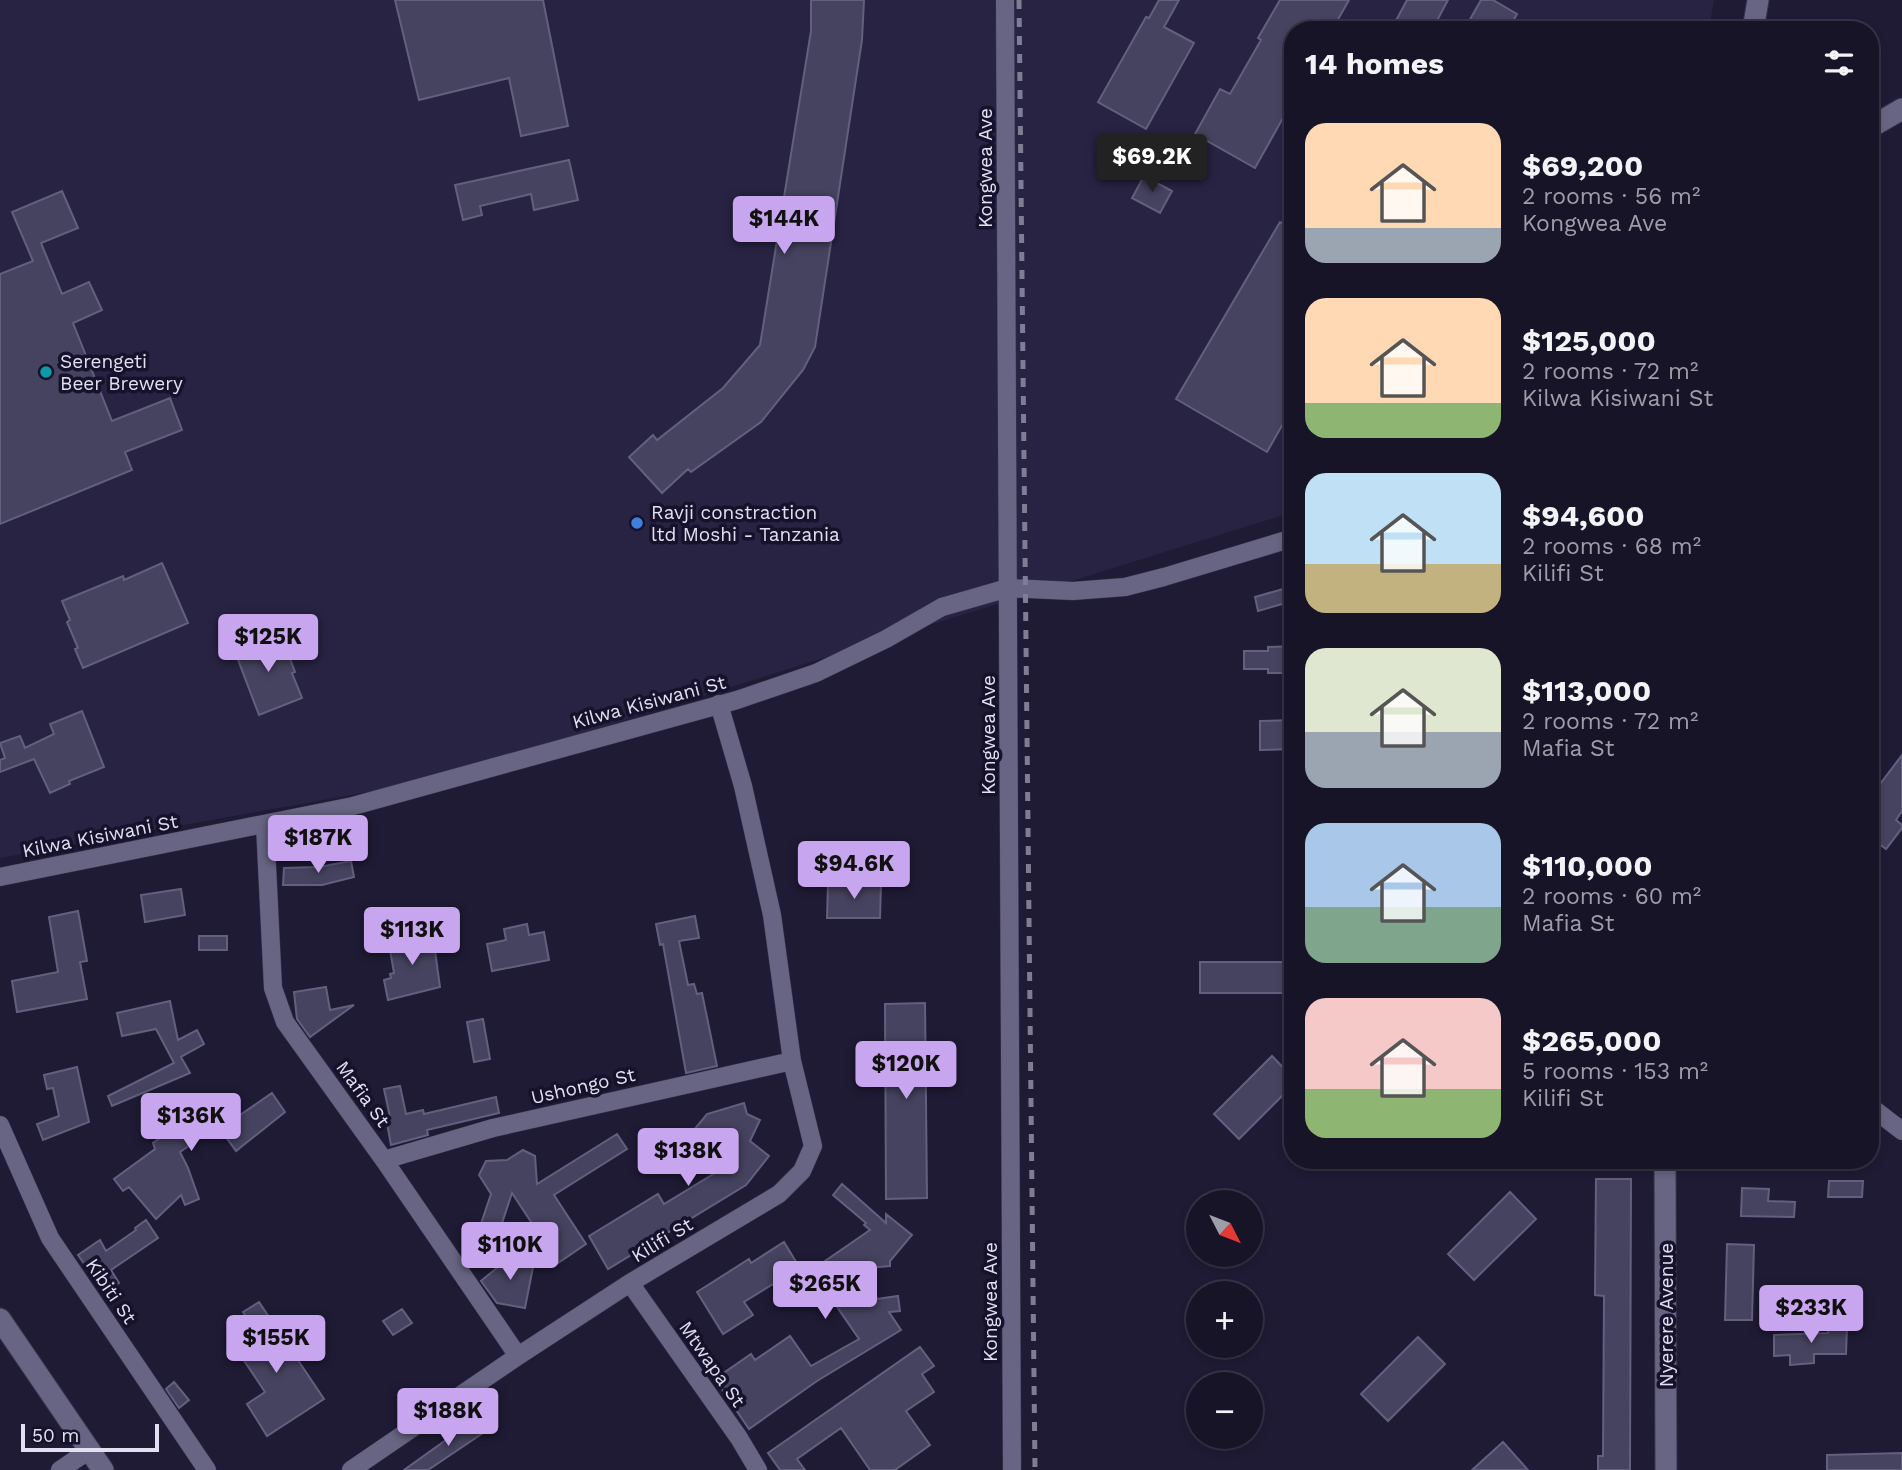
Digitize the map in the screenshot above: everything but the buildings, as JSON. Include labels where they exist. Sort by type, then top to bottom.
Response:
[{"type":"street","name":"Kongwea Ave","points":[[1005,0],[1012,1470]]},
{"type":"street","points":[[1754,21],[1758,0]]},
{"type":"street","points":[[1879,122],[1902,109]]},
{"type":"street","name":"Kilwa Kisiwani St","points":[[0,877],[353,806],[719,704],[816,673],[886,639],[942,607],[1008,588],[1073,592],[1125,587],[1164,578],[1284,540]]},
{"type":"street","name":"Kilifi St","points":[[351,1470],[630,1283],[779,1194],[802,1171],[813,1146],[792,1061],[772,915],[743,786],[719,704]]},
{"type":"street","name":"Mafia St","points":[[265,825],[273,988],[285,1022],[384,1160],[518,1356]]},
{"type":"street","name":"Ushongo St","points":[[384,1160],[492,1128],[792,1061]]},
{"type":"street","points":[[1879,1113],[1902,1131]]},
{"type":"street","name":"Kibiti St","points":[[0,1125],[50,1238],[207,1470]]},
{"type":"street","name":"Nyerere Avenue","points":[[1665,1169],[1666,1470]]},
{"type":"street","name":"Mtwapa St","points":[[630,1283],[758,1470]]},
{"type":"street","points":[[0,1318],[103,1470]]},
{"type":"street","points":[[60,1470],[88,1451]]},
{"type":"shaded area","points":[[0,0],[1714,0],[1710,21],[1284,21],[1284,515],[429,781],[0,858]]},
{"type":"railway","points":[[1019,0],[1035,1470]]},
{"type":"place","name":"Serengeti Beer Brewery","points":[[46,372]]},
{"type":"place","name":"Ravji constraction ltd Moshi - Tanzania","points":[[637,523]]}]
